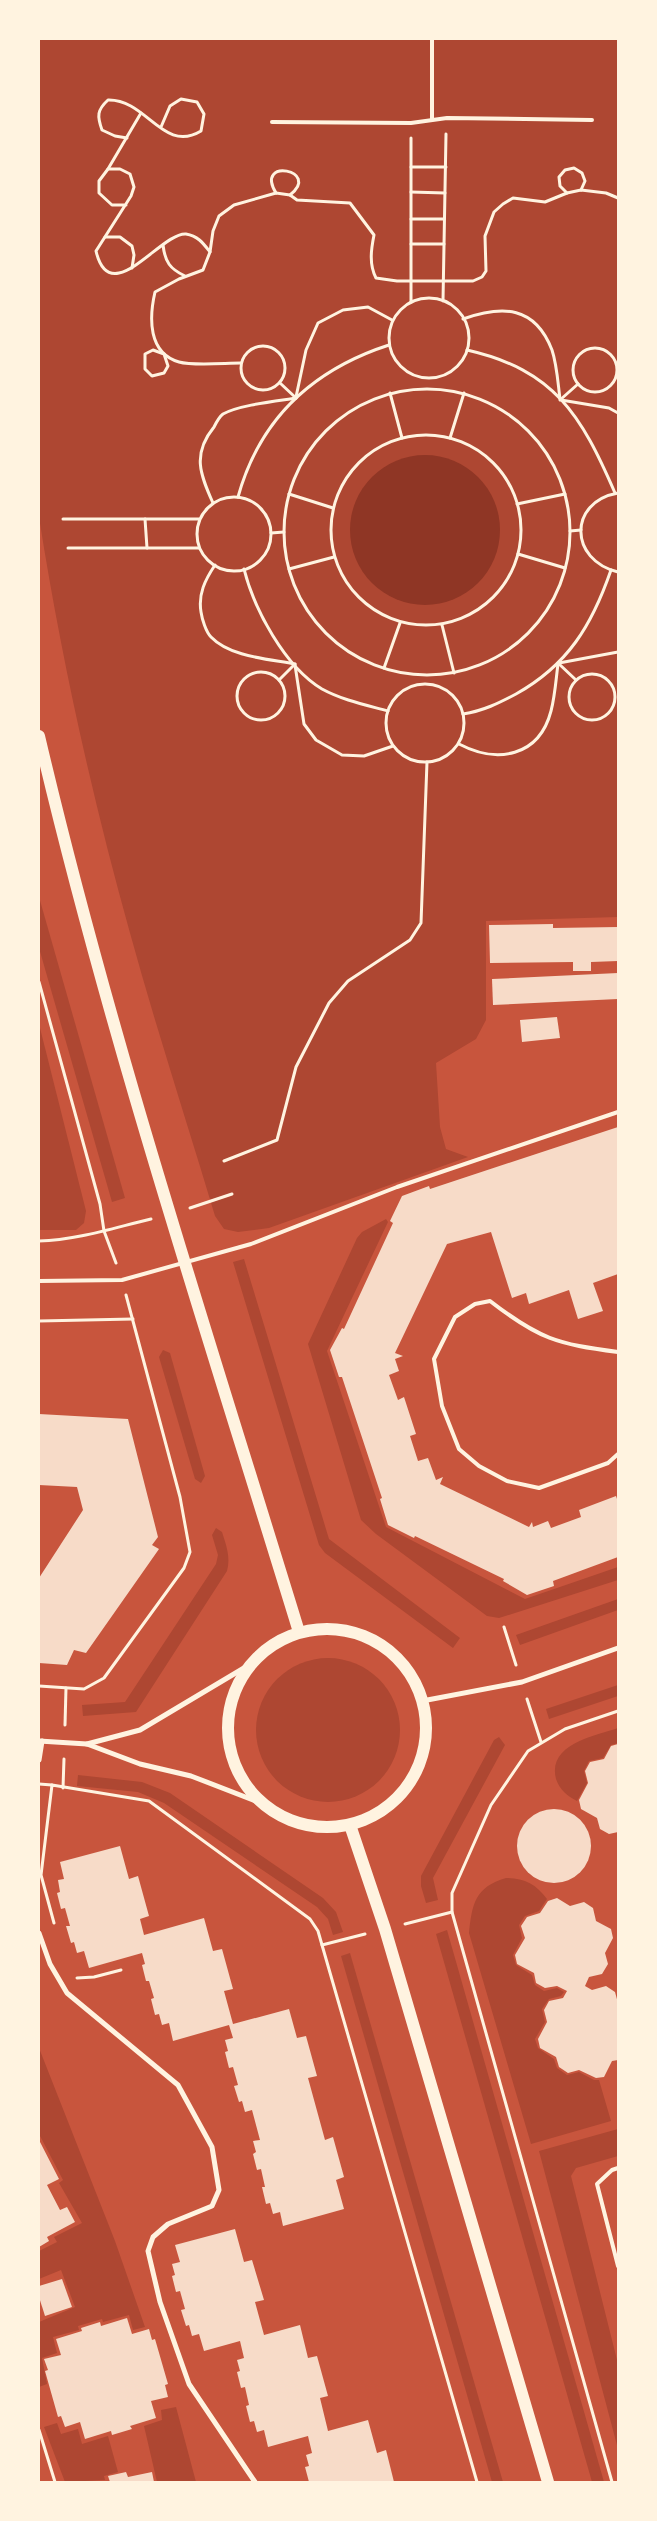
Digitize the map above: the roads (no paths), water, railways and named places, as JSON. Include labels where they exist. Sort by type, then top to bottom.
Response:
[{"type":"main road","points":[[39,736],[64,845],[98,973],[299,1632]]},
{"type":"main road","points":[[325,1628],[350,1632],[374,1641],[396,1656],[411,1677],[422,1701],[426,1727],[422,1754],[413,1778],[396,1800],[375,1815],[350,1825],[318,1828],[288,1820],[261,1803],[240,1778],[229,1749],[227,1719],[234,1690],[250,1665],[272,1645],[299,1632],[325,1628]]},
{"type":"main road","points":[[350,1825],[388,1939],[548,2482]]},
{"type":"street","points":[[422,1701],[522,1682],[618,1648]]},
{"type":"street","points":[[87,1744],[140,1730],[250,1665]]},
{"type":"street","points":[[39,1760],[40,1741],[87,1744],[140,1764],[191,1776],[261,1803]]},
{"type":"street","points":[[39,1933],[50,1964],[67,1993],[178,2085],[212,2147],[219,2190],[212,2206],[168,2224],[152,2236],[148,2251],[160,2302],[189,2384],[256,2482]]},
{"type":"lane","points":[[432,39],[432,119]]},
{"type":"lane","points":[[272,122],[411,123],[447,118],[592,120]]},
{"type":"lane","points":[[39,1281],[122,1280],[251,1244],[397,1187],[618,1112]]},
{"type":"lane","points":[[618,1352],[578,1347],[548,1339],[522,1326],[490,1301],[475,1304],[455,1317],[434,1360],[442,1406],[459,1449],[479,1466],[506,1481],[539,1488],[608,1463],[618,1454]]},
{"type":"lane","points":[[618,2168],[612,2170],[597,2184],[618,2266]]}]
